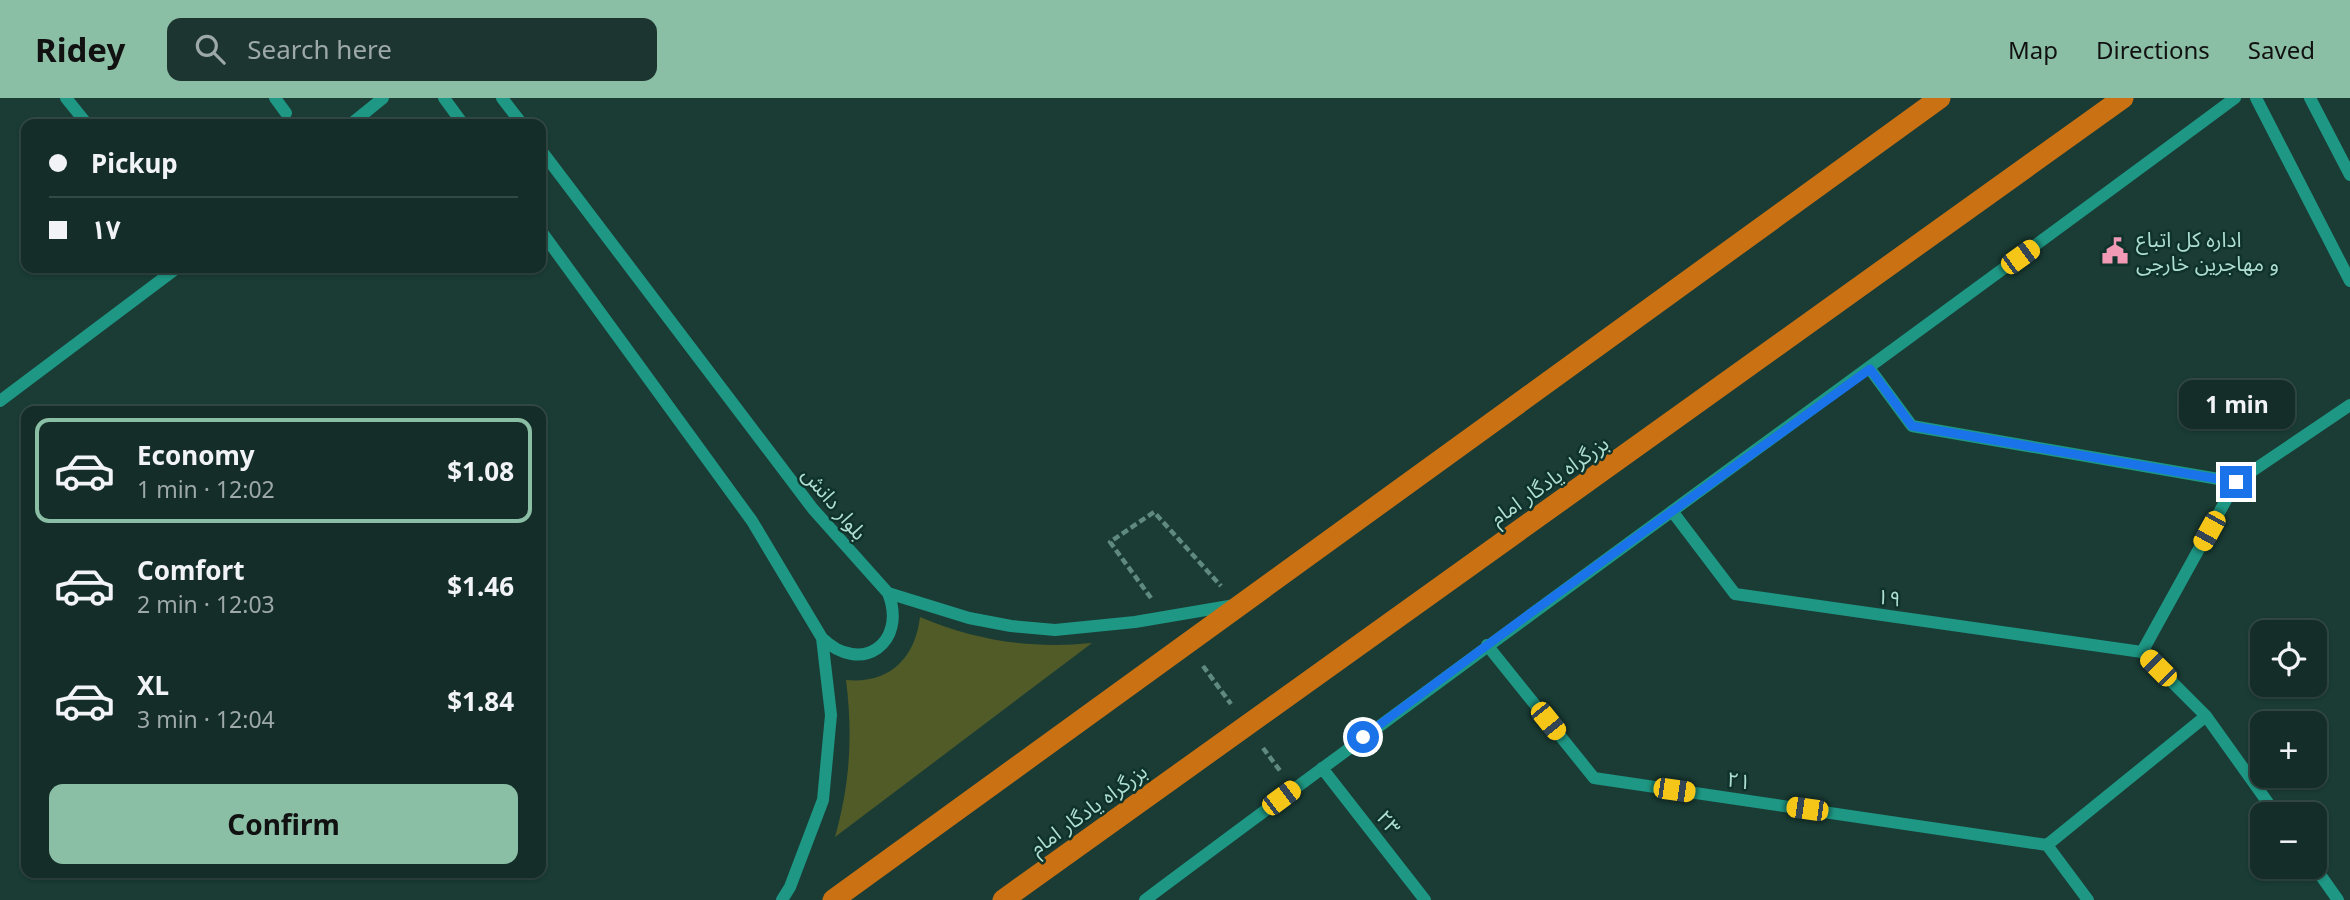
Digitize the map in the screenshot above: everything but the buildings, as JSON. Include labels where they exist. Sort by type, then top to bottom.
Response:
[{"type":"highway","points":[[833,900],[1940,98]]},
{"type":"highway","name":"بزرگراه یادگار امام","points":[[1003,900],[2123,98]]},
{"type":"street","points":[[66,98],[83,119]]},
{"type":"street","points":[[275,98],[286,113]]},
{"type":"street","points":[[357,119],[383,98]]},
{"type":"street","points":[[444,98],[459,119]]},
{"type":"street","points":[[502,98],[518,119]]},
{"type":"street","points":[[1144,900],[1487,645],[1870,369],[2235,98]]},
{"type":"street","points":[[2256,98],[2350,281]]},
{"type":"street","points":[[2310,98],[2350,176]]},
{"type":"street","name":"بلوار دانش","points":[[546,157],[813,509],[888,593],[969,618],[1055,629],[1135,622],[1238,604]]},
{"type":"street","points":[[546,238],[752,521],[822,638],[833,649],[847,655],[863,654],[877,649],[888,637],[894,623],[894,608],[888,593]]},
{"type":"street","points":[[0,401],[170,273]]},
{"type":"street","points":[[1870,369],[1912,426],[2236,482]]},
{"type":"street","points":[[2267,802],[2206,716],[2142,652],[2236,482],[2350,405]]},
{"type":"street","name":"۱۹","points":[[1672,511],[1735,594],[2142,652]]},
{"type":"street","points":[[782,900],[790,887],[823,800],[831,715],[822,638]]},
{"type":"street","name":"۲۱","points":[[1487,645],[1594,778],[2047,845]]},
{"type":"street","points":[[2088,900],[2047,845],[2206,716]]},
{"type":"street","name":"۲۳","points":[[1322,768],[1425,900]]},
{"type":"street","points":[[2323,879],[2338,900]]},
{"type":"path","points":[[1166,617],[1110,542],[1154,512],[1238,604]]},
{"type":"path","points":[[1185,643],[1283,775]]},
{"type":"green space","points":[[920,617],[962,632],[1004,641],[1047,645],[1092,643],[835,837],[849,759],[846,680],[875,678],[897,666],[912,645]]},
{"type":"place","name":"اداره کل اتباع و مهاجرین خارجی","points":[[2115,251]]},
{"type":"route","points":[[1363,737],[1870,369],[1912,426],[2236,482]]}]
